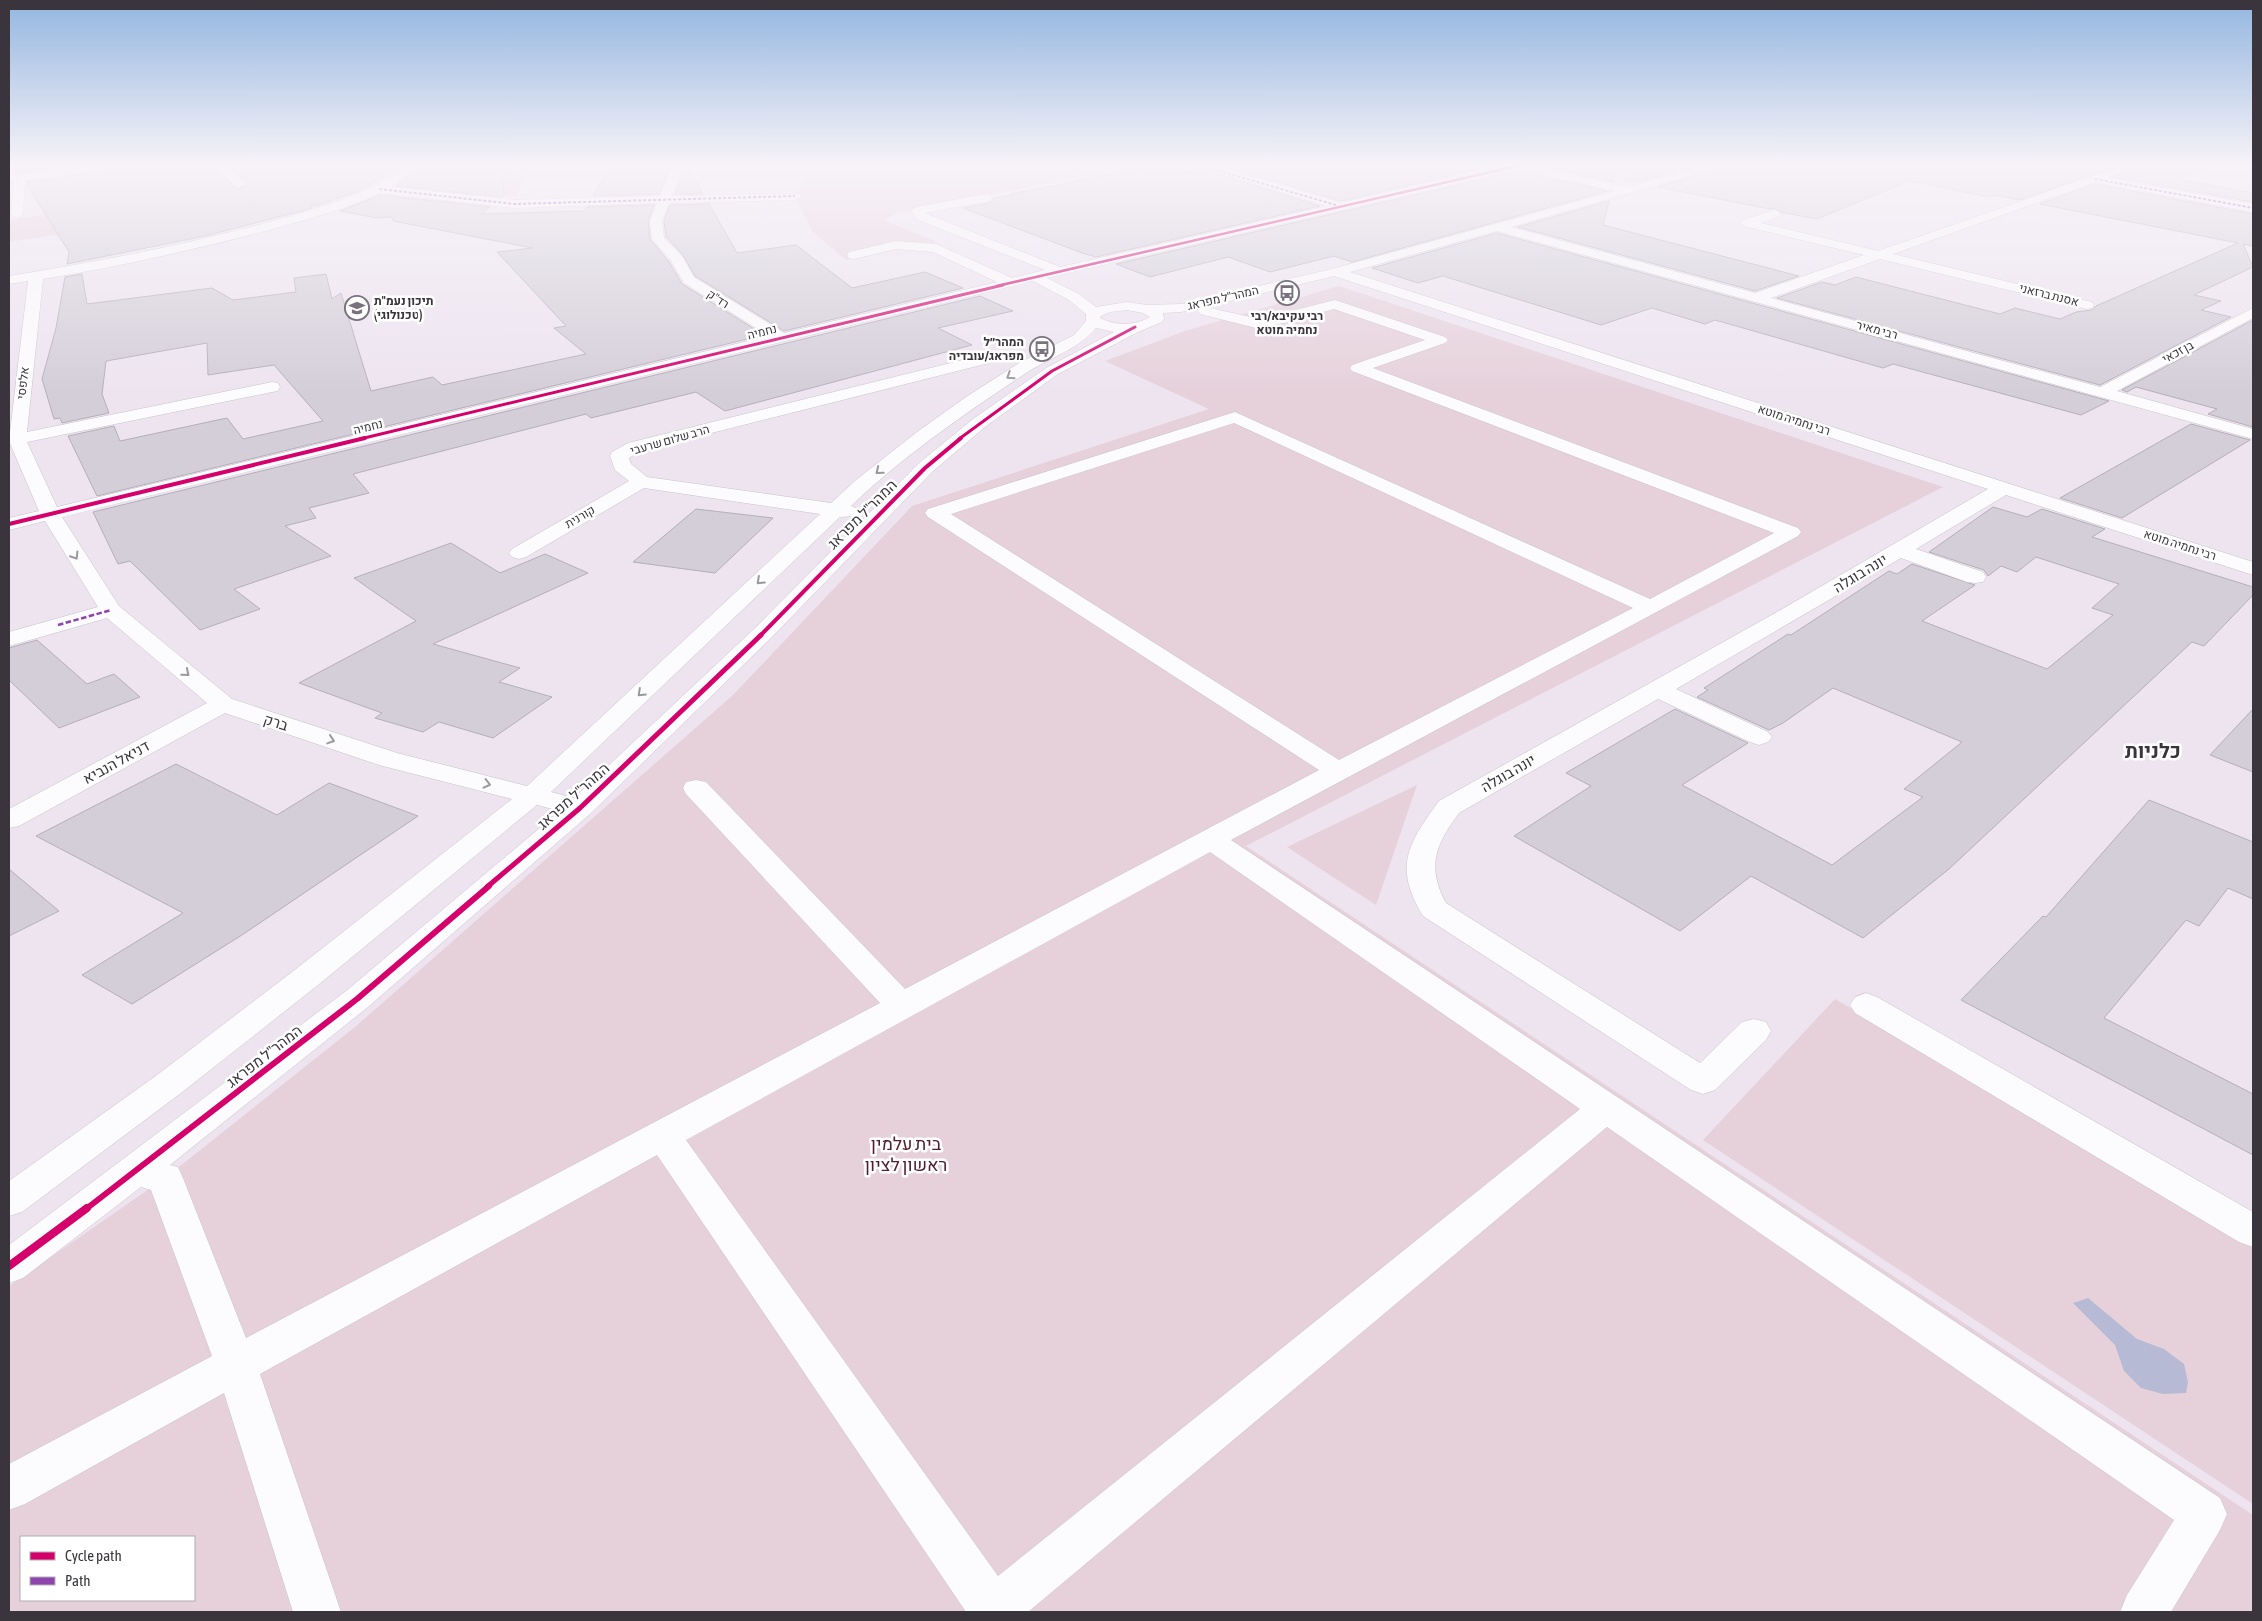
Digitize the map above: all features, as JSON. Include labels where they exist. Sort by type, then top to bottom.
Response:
[{"type":"street","points":[[9,280],[145,256],[212,241]]},
{"type":"street","name":"רד\"ק","points":[[660,241],[677,259],[689,280],[781,337]]},
{"type":"street","points":[[982,241],[1059,271]]},
{"type":"street","name":"נחמיה","points":[[9,524],[1009,282],[1189,241]]},
{"type":"street","points":[[1312,278],[1453,241]]},
{"type":"street","name":"רבי מאיר","points":[[1547,241],[1759,297],[2253,434]]},
{"type":"street","name":"אסנת ברזאני","points":[[1822,241],[2088,305]]},
{"type":"street","points":[[1759,297],[1916,241]]},
{"type":"street","points":[[854,255],[896,245],[936,248],[1009,282]]},
{"type":"street","name":"רבי נחמיה מוטא","points":[[1335,272],[2253,569]]},
{"type":"street","name":"אלפסי","points":[[17,439],[36,276]]},
{"type":"street","points":[[1034,277],[1074,297],[1117,306],[1145,319]]},
{"type":"street","name":"המהר\"ל מפראג","points":[[1145,319],[1204,311],[1312,278]]},
{"type":"street","name":"המהר\"ל מפראג","points":[[9,1266],[58,1231],[357,999],[580,808],[762,634],[925,468],[979,423],[1052,371],[1145,319],[1181,308],[1312,278]]},
{"type":"street","points":[[1074,297],[1094,317],[1113,327],[1145,319]]},
{"type":"street","points":[[9,1488],[1210,839],[1651,608],[1791,532],[1358,368],[1440,340],[1335,304],[1260,324],[1204,311]]},
{"type":"street","points":[[1094,317],[1117,306]]},
{"type":"street","name":"בן זכאי","points":[[2103,392],[2253,312]]},
{"type":"street","name":"המהר\"ל מפראג","points":[[9,1201],[184,1072],[532,796],[863,484],[923,436],[1025,366],[1079,338],[1094,317]]},
{"type":"street","name":"הרב שלום שרעבי","points":[[641,482],[622,466],[619,456],[634,447],[987,359]]},
{"type":"street","points":[[50,514],[17,439],[272,386]]},
{"type":"street","points":[[1338,771],[935,512],[1235,417],[1651,608]]},
{"type":"street","points":[[641,482],[877,516]]},
{"type":"street","name":"קורנית","points":[[519,553],[641,482]]},
{"type":"street","name":"יונה בוגלה","points":[[1754,1031],[1703,1081],[1434,909],[1419,878],[1421,855],[1427,840],[1449,807],[2004,488]]},
{"type":"street","name":"ברק","points":[[50,514],[111,610],[223,704],[388,759],[580,808]]},
{"type":"street","points":[[1899,550],[1975,577]]},
{"type":"street","points":[[9,639],[111,610]]},
{"type":"street","points":[[1656,689],[1760,737]]},
{"type":"street","name":"דניאל הנביא","points":[[9,820],[223,704]]},
{"type":"street","points":[[696,788],[902,1006]]},
{"type":"street","points":[[1210,839],[2204,1514],[2144,1612]]},
{"type":"street","points":[[1866,1005],[2253,1231]]},
{"type":"street","points":[[663,1135],[993,1612],[1606,1108]]},
{"type":"street","points":[[135,1171],[165,1178],[236,1365],[317,1612]]},
{"type":"green space","points":[[823,241],[937,242],[846,260]]},
{"type":"green space","name":"בית עלמין ראשון לציון","points":[[1339,286],[1943,487],[1246,846],[2253,1515],[2253,1612],[9,1612],[9,1286],[165,1178],[355,1027],[733,695],[912,506],[1209,409],[1105,361],[1185,331]]},
{"type":"green space","points":[[1417,785],[1376,905],[1287,847]]},
{"type":"green space","points":[[1835,999],[2253,1242],[2253,1504],[1703,1140]]},
{"type":"water","points":[[2088,1298],[2137,1339],[2164,1349],[2184,1364],[2188,1382],[2186,1393],[2163,1394],[2141,1388],[2124,1371],[2115,1345],[2073,1303]]},
{"type":"building","points":[[62,241],[182,241],[67,264],[69,252]]},
{"type":"building","points":[[495,241],[651,241],[669,262],[682,284],[764,335],[97,496],[68,436],[114,426],[120,441],[227,418],[243,439],[323,421],[274,365],[208,375],[207,343],[106,361],[102,394],[109,413],[62,423],[60,418],[54,419],[42,379],[56,328],[65,277],[82,274],[87,304],[212,288],[233,300],[296,292],[294,278],[326,274],[332,299],[341,293],[371,391],[433,377],[442,385],[586,354],[554,328],[566,326],[497,252],[533,248]]},
{"type":"building","points":[[669,241],[730,241],[737,253],[796,245],[852,288],[925,272],[963,288],[784,331],[695,276],[683,255]]},
{"type":"building","points":[[1049,241],[1168,241],[1096,257]]},
{"type":"building","points":[[1217,241],[1429,241],[1352,262],[1334,256],[1270,272],[1228,257],[1150,277],[1116,264]]},
{"type":"building","points":[[1470,241],[1525,241],[2109,401],[2081,415],[1893,364],[1883,368],[1715,320],[1705,324],[1652,308],[1601,325],[1443,276],[1418,283],[1372,268]]},
{"type":"building","points":[[1569,241],[1663,241],[1799,276],[1755,291]]},
{"type":"building","points":[[2226,241],[2253,241],[2253,246],[2243,244],[2253,267],[2194,295],[2221,301],[2201,310],[2231,317],[2100,385],[1777,298],[1822,282],[1835,285],[1856,277],[2000,314],[2015,308],[2060,319],[2076,312],[2092,310],[2096,306],[2238,243]]},
{"type":"building","points":[[980,296],[1013,311],[938,328],[972,345],[725,411],[696,392],[591,418],[586,414],[353,474],[369,493],[309,508],[316,518],[285,526],[331,556],[234,589],[260,609],[200,630],[130,561],[118,564],[93,512]]},
{"type":"building","points":[[2251,321],[2253,322],[2253,427],[2208,414],[2217,409],[2136,387],[2127,392],[2122,390]]},
{"type":"building","points":[[2191,424],[2250,440],[2122,518],[2060,498]]},
{"type":"building","points":[[1993,507],[2027,517],[2042,509],[2105,529],[2092,537],[2253,587],[2253,595],[2204,646],[2192,642],[1949,869],[1863,938],[1751,876],[1680,931],[1514,836],[1591,786],[1566,773],[1675,709],[1748,743],[1682,785],[1832,865],[1923,797],[1904,789],[1962,742],[1833,688],[1783,723],[1769,730],[1697,697],[1708,690],[1704,688],[1788,634],[1791,635],[1889,571],[1897,574],[1912,564],[1975,585],[1922,621],[2047,669],[2113,615],[2092,608],[2119,584],[2036,557],[2017,572],[2001,566],[1988,576],[1984,570],[1929,552]]},
{"type":"building","points":[[696,509],[773,518],[715,573],[633,562]]},
{"type":"building","points":[[451,543],[500,573],[545,554],[588,573],[433,644],[520,668],[499,682],[552,697],[493,738],[439,722],[423,732],[375,718],[382,713],[299,683],[416,621],[354,578]]},
{"type":"building","points":[[37,640],[87,684],[114,674],[140,697],[59,728],[9,680],[9,648]]},
{"type":"building","points":[[2253,709],[2253,772],[2210,755]]},
{"type":"building","points":[[176,764],[277,815],[329,783],[418,816],[242,935],[132,1004],[82,975],[183,913],[36,836]]},
{"type":"building","points":[[2149,800],[2253,842],[2253,899],[2228,888],[2199,926],[2186,920],[2104,1018],[2253,1094],[2253,1155],[1961,1000],[2043,916],[2046,917]]},
{"type":"building","points":[[9,869],[59,911],[9,936]]},
{"type":"marked path","points":[[58,625],[111,610]]},
{"type":"cycle path","points":[[9,524],[1191,241]]},
{"type":"cycle path","points":[[9,1266],[58,1231],[357,999],[580,808],[762,634],[925,468],[979,423],[1052,371],[1135,327]]},
{"type":"place","name":"רבי עקיבא/רבי נחמיה מוטא","points":[[1287,293]]},
{"type":"place","name":"תיכון נעמ\"ת (טכנולוגי)","points":[[357,308]]},
{"type":"place","name":"המהר״ל מפראג/עובדיה","points":[[1042,349]]},
{"type":"district","name":"כלניות","points":[[2153,750]]}]
